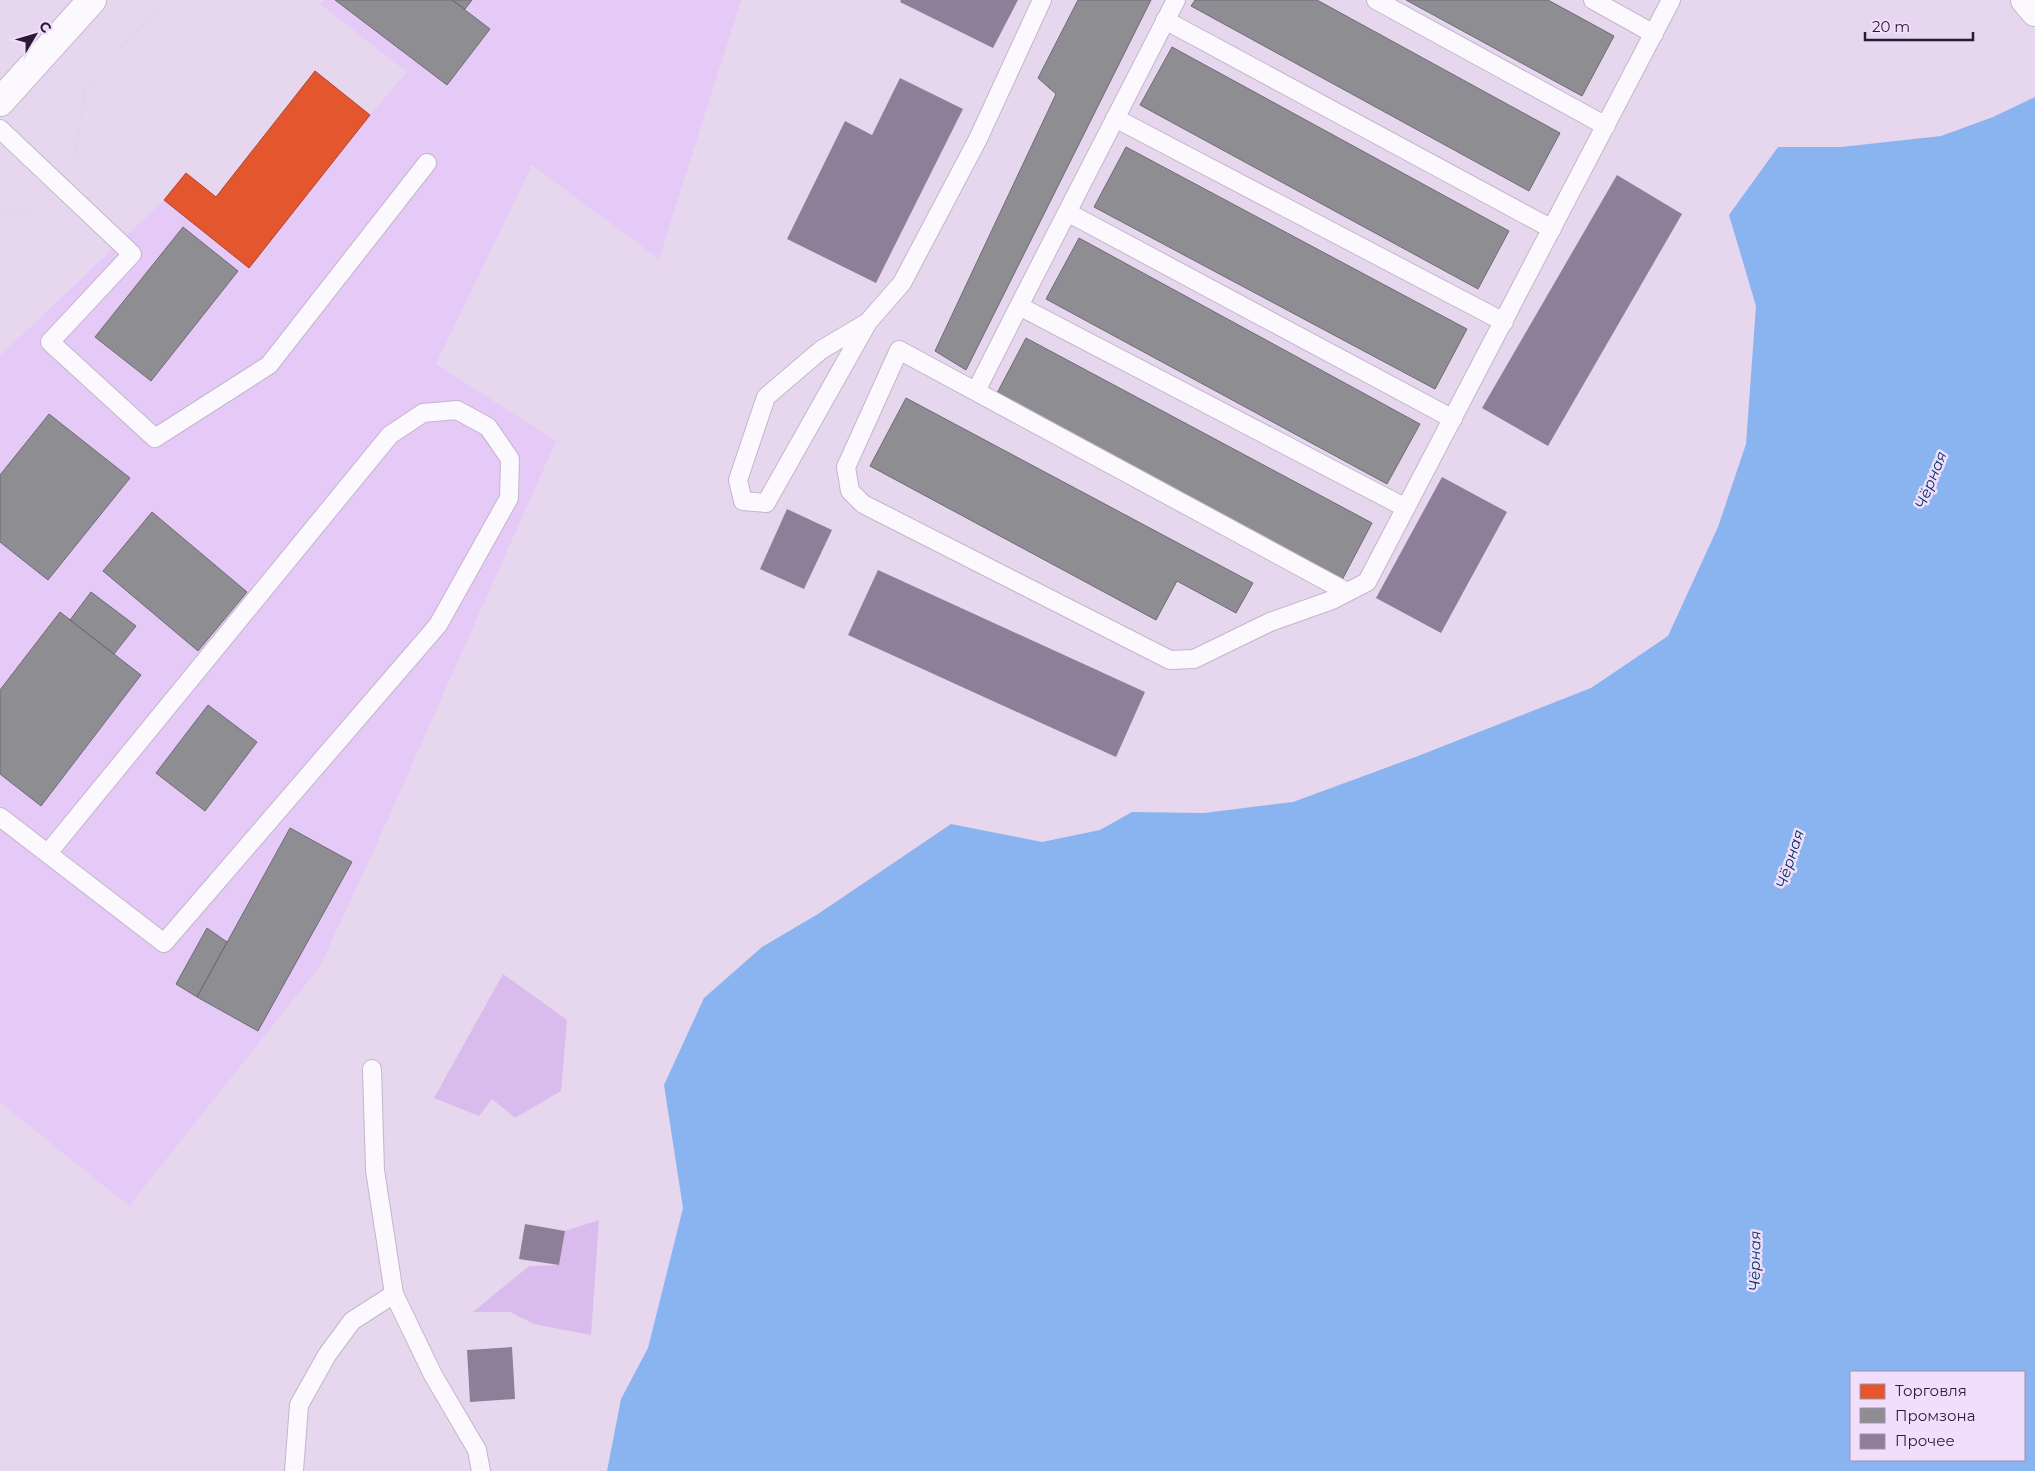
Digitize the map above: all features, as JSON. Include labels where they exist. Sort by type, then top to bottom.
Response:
[{"type":"main road","points":[[0,102],[92,0]]},
{"type":"main road","points":[[2025,0],[2035,12]]},
{"type":"lane","points":[[868,322],[821,350],[766,397],[738,480],[743,501],[766,503],[868,322],[902,284],[978,139],[1042,0]]},
{"type":"lane","points":[[976,392],[1176,0]]},
{"type":"lane","points":[[1376,0],[1606,126]]},
{"type":"lane","points":[[1593,0],[1654,34]]},
{"type":"lane","points":[[1347,592],[899,350],[846,467],[850,491],[863,504],[1170,660],[1194,659],[1270,622],[1332,600],[1367,582],[1672,0]]},
{"type":"lane","points":[[1165,20],[1552,229]]},
{"type":"lane","points":[[1115,118],[1504,322]]},
{"type":"lane","points":[[0,129],[132,254],[50,342],[155,438],[269,365],[427,163]]},
{"type":"lane","points":[[1067,212],[1452,419]]},
{"type":"lane","points":[[1019,306],[1406,508]]},
{"type":"lane","points":[[0,817],[164,943],[438,625],[509,498],[510,459],[488,427],[457,410],[424,413],[390,435],[48,853]]},
{"type":"lane","points":[[372,1069],[375,1170],[394,1294],[434,1374],[477,1450],[481,1471]]},
{"type":"lane","points":[[294,1471],[299,1405],[327,1355],[352,1321],[394,1294]]},
{"type":"path","points":[[0,214],[37,209],[73,168],[85,88],[165,0]]},
{"type":"shaded area","points":[[323,0],[741,0],[659,259],[532,165],[436,364],[556,441],[374,850],[320,966],[129,1206],[0,1102],[0,356],[164,200],[249,267],[370,115],[407,72],[320,4]]},
{"type":"shaded area","points":[[503,974],[567,1020],[561,1091],[515,1118],[492,1099],[479,1116],[434,1098]]},
{"type":"shaded area","points":[[599,1220],[591,1335],[534,1324],[510,1312],[473,1312],[529,1266],[559,1265],[565,1231]]},
{"type":"water","name":"Чёрная","points":[[2035,97],[2035,1471],[607,1471],[621,1399],[648,1348],[683,1208],[664,1085],[704,998],[762,947],[818,914],[951,824],[1042,842],[1100,830],[1132,812],[1204,813],[1293,802],[1418,756],[1591,688],[1668,636],[1718,527],[1746,444],[1756,306],[1729,215],[1778,147],[1841,147],[1941,136],[1993,117]]},
{"type":"building: Торговля","points":[[315,71],[370,115],[249,268],[164,200],[186,173],[216,197]]},
{"type":"building: Промзона","points":[[335,0],[452,0],[490,29],[447,85]]},
{"type":"building: Промзона","points":[[452,0],[472,0],[465,9]]},
{"type":"building: Промзона","points":[[1078,0],[1151,0],[966,370],[935,351],[1056,94],[1038,78]]},
{"type":"building: Промзона","points":[[1195,0],[1317,0],[1560,133],[1529,191],[1191,6]]},
{"type":"building: Промзона","points":[[1406,0],[1548,0],[1614,36],[1582,96]]},
{"type":"building: Промзона","points":[[1172,47],[1509,231],[1478,289],[1140,105]]},
{"type":"building: Промзона","points":[[1126,147],[1467,329],[1435,389],[1094,207]]},
{"type":"building: Промзона","points":[[183,227],[238,271],[151,381],[95,337]]},
{"type":"building: Промзона","points":[[1079,238],[1420,424],[1387,484],[1046,299]]},
{"type":"building: Промзона","points":[[1026,338],[1372,523],[1341,582],[995,397]]},
{"type":"building: Промзона","points":[[906,398],[1253,583],[1236,613],[1177,581],[1156,620],[870,466]]},
{"type":"building: Промзона","points":[[49,414],[130,478],[48,580],[0,542],[0,475]]},
{"type":"building: Промзона","points":[[152,512],[247,592],[198,651],[103,571]]},
{"type":"building: Промзона","points":[[91,592],[136,626],[114,654],[70,620]]},
{"type":"building: Промзона","points":[[60,612],[141,675],[41,806],[0,774],[0,690]]},
{"type":"building: Промзона","points":[[208,705],[257,742],[205,811],[156,773]]},
{"type":"building: Промзона","points":[[290,828],[352,862],[258,1031],[197,997]]},
{"type":"building: Промзона","points":[[207,928],[227,942],[197,997],[176,984]]},
{"type":"building: Прочее","points":[[901,0],[1018,0],[993,48],[900,2]]},
{"type":"building: Прочее","points":[[900,78],[963,109],[876,283],[787,239],[845,121],[872,135]]},
{"type":"building: Прочее","points":[[1617,175],[1682,214],[1548,446],[1482,408]]},
{"type":"building: Прочее","points":[[1442,477],[1507,512],[1441,633],[1376,598]]},
{"type":"building: Прочее","points":[[787,509],[832,530],[804,589],[760,569]]},
{"type":"building: Прочее","points":[[878,570],[1145,692],[1116,757],[848,635]]},
{"type":"building: Прочее","points":[[525,1224],[565,1231],[559,1265],[519,1259]]},
{"type":"building: Прочее","points":[[512,1347],[515,1399],[470,1402],[467,1350]]}]
